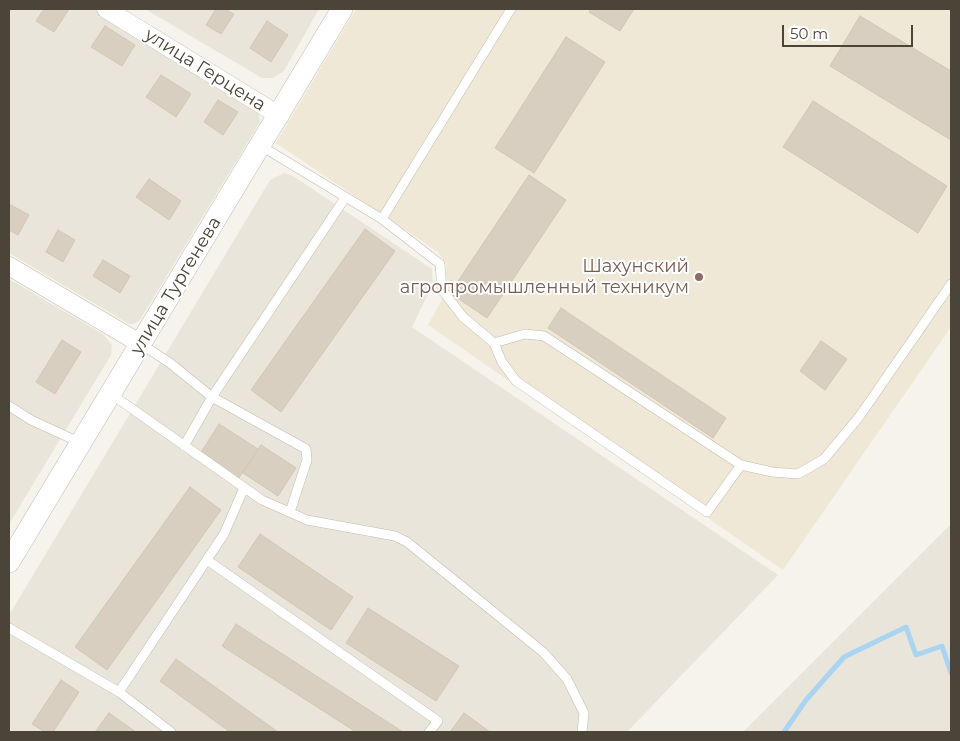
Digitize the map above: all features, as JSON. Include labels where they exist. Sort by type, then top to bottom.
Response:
[{"type":"street","name":"улица Герцена","points":[[106,9],[280,116]]},
{"type":"street","name":"улица Тургенева","points":[[9,562],[280,116],[342,9]]},
{"type":"street","points":[[9,266],[141,344]]},
{"type":"lane","points":[[382,219],[512,9]]},
{"type":"lane","points":[[261,146],[382,219],[440,264],[442,290],[463,316],[494,343],[502,362],[516,382],[706,512],[741,465]]},
{"type":"lane","points":[[184,446],[212,397],[345,198]]},
{"type":"lane","points":[[494,343],[525,334],[544,336],[741,465],[772,472],[798,474],[824,459],[859,417],[951,284]]},
{"type":"lane","points":[[141,344],[212,397],[306,449],[307,460],[290,512]]},
{"type":"lane","points":[[111,394],[262,500],[307,520],[395,536],[407,542],[543,652],[567,679],[584,713],[582,732]]},
{"type":"lane","points":[[9,406],[31,420],[81,443]]},
{"type":"lane","points":[[118,692],[224,534],[244,488]]},
{"type":"lane","points":[[207,560],[438,720],[430,732]]},
{"type":"lane","points":[[9,628],[118,692],[170,732]]},
{"type":"shaded area","points":[[9,9],[94,9],[254,107],[259,115],[260,122],[140,320],[134,324],[129,324],[9,253]]},
{"type":"shaded area","points":[[145,9],[319,9],[284,71],[273,78],[262,78]]},
{"type":"shaded area","name":"Шахунский агропромышленный техникум","points":[[356,9],[951,9],[951,327],[783,570],[428,325],[447,290],[446,264],[438,252],[276,143]]},
{"type":"shaded area","points":[[284,173],[293,176],[432,269],[433,284],[412,327],[778,575],[627,732],[9,732],[9,615],[270,180]]},
{"type":"shaded area","points":[[9,279],[103,334],[112,345],[111,355],[9,524]]},
{"type":"shaded area","points":[[951,524],[951,732],[743,732]]},
{"type":"building","points":[[44,9],[69,9],[54,32],[36,21]]},
{"type":"building","points":[[216,9],[225,9],[234,14],[221,34],[206,25]]},
{"type":"building","points":[[591,9],[634,9],[620,31],[589,12]]},
{"type":"building","points":[[860,16],[951,71],[951,140],[830,66]]},
{"type":"building","points":[[267,21],[288,35],[271,62],[250,48]]},
{"type":"building","points":[[105,26],[135,45],[122,66],[91,47]]},
{"type":"building","points":[[566,37],[605,62],[534,173],[495,148]]},
{"type":"building","points":[[161,75],[191,94],[176,117],[146,97]]},
{"type":"building","points":[[218,100],[238,112],[223,135],[204,122]]},
{"type":"building","points":[[813,101],[947,186],[918,233],[783,147]]},
{"type":"building","points":[[529,175],[566,200],[487,318],[450,293]]},
{"type":"building","points":[[149,179],[181,201],[169,220],[136,197]]},
{"type":"building","points":[[9,204],[29,215],[18,235],[9,230]]},
{"type":"building","points":[[365,229],[395,251],[281,412],[251,390]]},
{"type":"building","points":[[58,230],[75,240],[63,262],[46,252]]},
{"type":"building","points":[[103,260],[130,276],[120,293],[93,276]]},
{"type":"building","points":[[561,308],[726,418],[713,438],[548,328]]},
{"type":"building","points":[[62,340],[81,352],[55,394],[36,382]]},
{"type":"building","points":[[821,341],[847,359],[825,390],[800,371]]},
{"type":"building","points":[[219,424],[258,449],[239,478],[200,454]]},
{"type":"building","points":[[261,445],[296,468],[278,496],[243,473]]},
{"type":"building","points":[[190,487],[221,510],[107,670],[75,647]]},
{"type":"building","points":[[260,534],[353,597],[331,630],[238,567]]},
{"type":"building","points":[[368,608],[459,666],[436,701],[346,643]]},
{"type":"building","points":[[236,624],[403,732],[356,732],[222,646]]},
{"type":"building","points":[[176,659],[278,732],[230,732],[160,681]]},
{"type":"building","points":[[61,680],[79,692],[53,732],[45,732],[32,724]]},
{"type":"building","points":[[109,713],[136,732],[95,732]]},
{"type":"building","points":[[464,713],[490,732],[450,732]]},
{"type":"waterway","points":[[784,732],[806,700],[844,657],[906,627],[916,655],[942,646],[951,673]]},
{"type":"place","name":"Шахунский агропромышленный техникум","points":[[699,277]]}]
